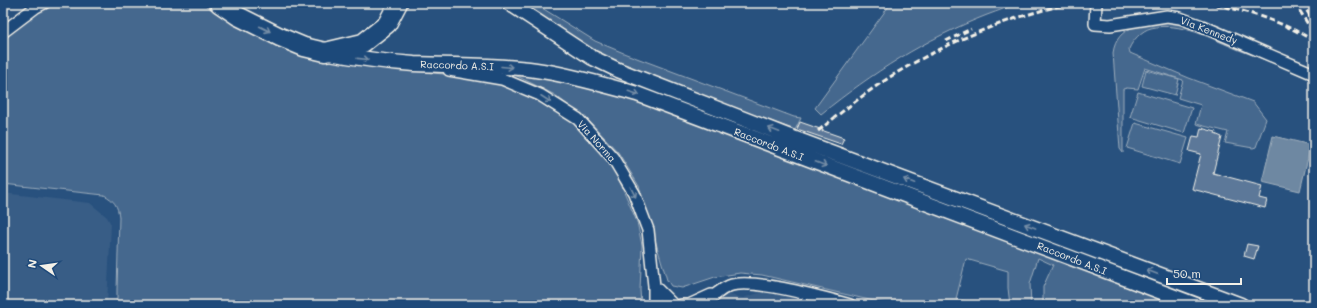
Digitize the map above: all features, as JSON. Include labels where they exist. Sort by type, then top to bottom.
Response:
[{"type":"main road","points":[[219,3],[238,16],[280,37],[325,52],[363,42],[387,24],[398,3]]},
{"type":"street","points":[[3,32],[36,7],[44,3]]},
{"type":"street","points":[[212,3],[238,16]]},
{"type":"street","name":"Raccordo A.S.I","points":[[508,3],[591,57],[618,70],[785,135],[1241,305]]},
{"type":"street","name":"Via Kennedy","points":[[1096,6],[1095,24],[1110,25],[1167,16],[1180,18],[1314,74]]},
{"type":"street","name":"Raccordo A.S.I","points":[[325,52],[358,58],[415,64],[486,65],[537,70],[587,80],[637,94],[1196,305]]},
{"type":"street","name":"Via Norma","points":[[415,64],[502,79],[540,95],[578,119],[613,158],[634,192],[648,230],[654,286],[654,305]]},
{"type":"street","points":[[681,305],[689,305],[730,286],[742,283],[803,292],[850,305]]},
{"type":"street","points":[[654,286],[673,305]]},
{"type":"street","points":[[705,305],[717,292]]},
{"type":"shaded area","points":[[48,3],[201,3],[236,23],[326,60],[370,67],[485,78],[538,97],[569,118],[599,149],[617,175],[637,222],[642,245],[640,290],[641,305],[117,305],[119,217],[118,210],[113,201],[104,195],[3,184],[3,38],[12,28]]},
{"type":"shaded area","points":[[516,3],[534,3],[595,41],[794,117],[801,118],[795,130],[622,66],[592,52]]},
{"type":"shaded area","points":[[891,3],[1022,3],[964,24],[921,46],[880,71],[821,114],[815,108]]},
{"type":"shaded area","points":[[1165,20],[1187,24],[1314,78],[1196,32],[1162,26],[1148,29],[1141,33],[1132,43],[1129,49],[1130,53],[1189,78],[1253,102],[1266,119],[1256,147],[1253,148],[1225,143],[1228,132],[1196,124],[1201,105],[1178,98],[1183,80],[1145,68],[1138,89],[1123,89],[1123,153],[1120,149],[1113,53],[1115,44],[1125,32],[1132,28],[1139,25]]},
{"type":"shaded area","points":[[1146,70],[1179,79],[1175,95],[1142,86]]},
{"type":"shaded area","points":[[509,72],[542,75],[628,96],[1179,305],[1043,305],[1043,287],[1053,265],[1038,258],[1030,284],[1031,305],[1010,305],[1008,271],[966,259],[956,299],[980,305],[891,305],[762,275],[740,273],[715,277],[682,288],[671,286],[667,280],[639,186],[618,152],[590,122],[555,95]]},
{"type":"shaded area","points":[[1138,92],[1192,108],[1184,133],[1130,117]]},
{"type":"shaded area","points":[[1135,123],[1188,138],[1180,164],[1127,148]]},
{"type":"shaded area","points":[[1273,136],[1311,145],[1300,191],[1262,182]]},
{"type":"shaded area","points":[[3,193],[90,203],[107,217],[111,224],[107,305],[3,305]]},
{"type":"shaded area","points":[[717,292],[743,298],[762,292],[774,295],[803,293],[839,305],[705,305]]},
{"type":"building","points":[[800,122],[823,130],[822,132],[824,131],[844,138],[841,144],[797,129]]},
{"type":"building","points":[[1201,128],[1216,132],[1215,134],[1222,137],[1213,173],[1262,186],[1259,198],[1267,200],[1265,208],[1192,189],[1201,154],[1189,151],[1193,136],[1199,137]]},
{"type":"building","points":[[1247,244],[1258,246],[1254,259],[1244,256]]},
{"type":"railway","points":[[818,131],[857,100],[918,60],[982,30],[1050,8],[1073,3]]},
{"type":"railway","points":[[1207,3],[1262,17],[1276,22],[1314,41]]},
{"type":"railway","points":[[1295,3],[1314,34]]},
{"type":"railway","points":[[1302,3],[1314,22]]},
{"type":"railway","points":[[946,41],[971,29]]}]
